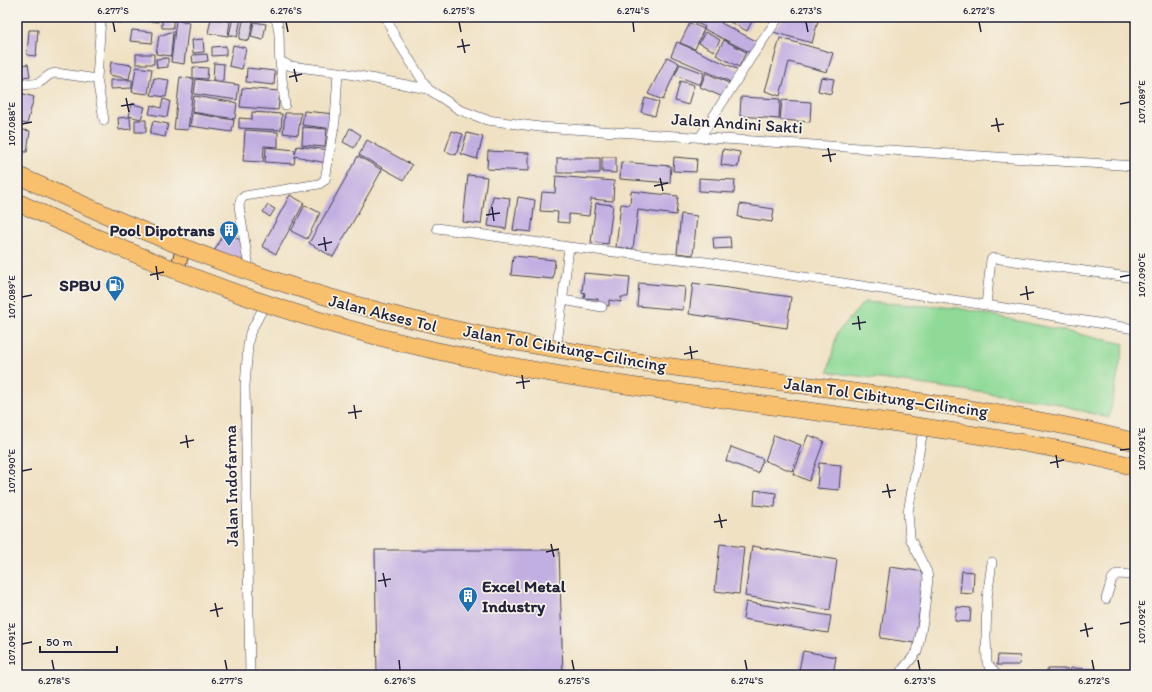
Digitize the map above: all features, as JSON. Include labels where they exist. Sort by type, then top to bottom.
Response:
[{"type":"highway","name":"Jalan Tol Cibitung–Cilincing","points":[[17,175],[83,205],[181,246],[256,274],[345,302],[421,321],[503,339],[601,356],[1042,421],[1135,442]]},
{"type":"highway","name":"Jalan Tol Cibitung–Cilincing","points":[[17,202],[73,228],[172,270],[256,300],[339,326],[415,345],[499,364],[597,380],[944,430],[1037,446],[1135,467]]},
{"type":"main road","name":"Jalan Akses Tol","points":[[17,180],[138,235],[180,260],[250,278],[344,307],[421,325],[556,352],[971,414],[1135,436]]},
{"type":"main road","name":"Jalan Akses Tol","points":[[17,196],[180,260],[267,300],[364,328],[498,358],[1038,443],[1135,474]]},
{"type":"street","points":[[101,17],[97,79],[104,120]]},
{"type":"street","points":[[274,17],[277,20],[278,27],[279,53],[285,105]]},
{"type":"street","name":"Jalan Andini Sakti","points":[[386,17],[395,37],[428,89],[460,110],[487,120],[540,127],[704,131],[1135,166]]},
{"type":"street","points":[[704,131],[779,17]]},
{"type":"street","points":[[280,61],[290,66],[338,72],[428,89]]},
{"type":"street","points":[[17,84],[38,83],[51,73],[56,72],[97,79]]},
{"type":"street","points":[[250,278],[239,206],[241,199],[245,196],[319,184],[325,180],[335,121],[338,72]]},
{"type":"street","points":[[437,228],[569,247],[706,262],[986,305],[1135,330]]},
{"type":"street","points":[[556,352],[569,247]]},
{"type":"street","points":[[986,305],[991,260],[993,258],[1135,278]]},
{"type":"street","name":"Jalan Indofarma","points":[[250,675],[245,386],[250,333],[267,300]]},
{"type":"street","points":[[563,300],[602,307]]},
{"type":"street","points":[[898,675],[917,652],[923,621],[927,586],[927,572],[910,538],[908,512],[924,425]]},
{"type":"street","points":[[992,562],[987,598],[987,663],[997,675]]},
{"type":"street","points":[[1106,599],[1110,583],[1117,574],[1135,575]]},
{"type":"green space","points":[[864,302],[958,308],[1124,344],[1109,418],[1047,401],[828,372],[837,333]]},
{"type":"building","points":[[111,17],[124,17],[123,23],[111,21]]},
{"type":"building","points":[[159,17],[158,22],[126,18]]},
{"type":"building","points":[[162,17],[173,17],[173,28],[162,28]]},
{"type":"building","points":[[244,17],[254,17],[249,41],[239,39]]},
{"type":"building","points":[[692,17],[723,17],[721,23],[758,42],[753,54],[704,29],[705,27],[691,20]]},
{"type":"building","points":[[732,17],[754,17],[747,31],[730,22]]},
{"type":"building","points":[[785,17],[819,17],[812,43],[773,32]]},
{"type":"building","points":[[1128,17],[1135,17],[1135,22],[1127,20]]},
{"type":"building","points":[[233,18],[241,19],[237,37],[229,35]]},
{"type":"building","points":[[211,19],[230,21],[228,36],[208,33]]},
{"type":"building","points":[[176,20],[189,22],[184,64],[171,62]]},
{"type":"building","points":[[254,22],[266,24],[263,40],[251,37]]},
{"type":"building","points":[[690,23],[704,29],[695,49],[680,43]]},
{"type":"building","points":[[29,30],[38,30],[36,56],[27,55]]},
{"type":"building","points":[[132,30],[153,32],[152,43],[130,41]]},
{"type":"building","points":[[173,31],[171,56],[156,54],[159,36]]},
{"type":"building","points":[[705,32],[720,40],[714,51],[699,43]]},
{"type":"building","points":[[780,38],[833,53],[827,72],[789,62],[780,96],[765,91]]},
{"type":"building","points":[[203,39],[204,52],[193,53],[192,40]]},
{"type":"building","points":[[724,40],[746,52],[739,67],[716,55]]},
{"type":"building","points":[[677,42],[739,70],[733,83],[671,56]]},
{"type":"building","points":[[233,45],[246,48],[242,69],[229,66]]},
{"type":"building","points":[[226,46],[226,55],[212,56],[212,47]]},
{"type":"building","points":[[136,54],[154,54],[154,64],[136,64]]},
{"type":"building","points":[[207,54],[208,61],[193,63],[192,55]]},
{"type":"building","points":[[667,57],[679,63],[663,100],[648,94]]},
{"type":"building","points":[[168,58],[168,67],[157,68],[156,59]]},
{"type":"building","points":[[111,62],[132,65],[129,79],[109,75]]},
{"type":"building","points":[[214,63],[224,64],[223,81],[213,80]]},
{"type":"building","points":[[28,64],[30,76],[17,78],[17,66]]},
{"type":"building","points":[[680,64],[704,73],[700,85],[675,75]]},
{"type":"building","points":[[136,67],[152,69],[148,94],[132,92]]},
{"type":"building","points":[[193,67],[208,68],[207,79],[193,78]]},
{"type":"building","points":[[247,68],[275,71],[274,85],[246,82]]},
{"type":"building","points":[[706,73],[729,83],[723,97],[700,87]]},
{"type":"building","points":[[180,77],[194,79],[188,130],[174,129]]},
{"type":"building","points":[[821,77],[834,79],[831,94],[818,91]]},
{"type":"building","points":[[154,78],[169,80],[166,97],[151,95]]},
{"type":"building","points":[[196,79],[239,85],[237,100],[194,94]]},
{"type":"building","points":[[110,80],[132,80],[132,88],[110,89]]},
{"type":"building","points":[[680,81],[694,85],[688,105],[675,101]]},
{"type":"building","points":[[242,88],[280,91],[278,110],[240,107]]},
{"type":"building","points":[[17,92],[34,97],[27,124],[17,122]]},
{"type":"building","points":[[194,96],[237,103],[235,119],[192,112]]},
{"type":"building","points":[[741,97],[780,99],[779,119],[740,116]]},
{"type":"building","points":[[645,98],[659,102],[655,116],[641,112]]},
{"type":"building","points":[[163,99],[170,101],[167,117],[149,114],[151,105],[161,108]]},
{"type":"building","points":[[782,100],[811,102],[810,122],[780,120]]},
{"type":"building","points":[[132,104],[145,107],[141,119],[129,116]]},
{"type":"building","points":[[304,111],[335,114],[333,129],[302,125]]},
{"type":"building","points":[[252,112],[282,114],[281,130],[239,128],[239,118],[252,119]]},
{"type":"building","points":[[192,113],[234,120],[232,132],[190,126]]},
{"type":"building","points":[[285,113],[301,113],[298,135],[283,133]]},
{"type":"building","points":[[130,117],[131,129],[119,130],[118,118]]},
{"type":"building","points":[[135,120],[146,120],[146,132],[135,132]]},
{"type":"building","points":[[153,121],[168,124],[165,137],[150,134]]},
{"type":"building","points":[[303,127],[327,129],[325,147],[302,145]]},
{"type":"building","points":[[350,128],[361,135],[354,148],[343,142]]},
{"type":"building","points":[[17,129],[30,131],[27,152],[17,151]]},
{"type":"building","points":[[245,130],[278,132],[278,147],[264,146],[263,162],[243,161]]},
{"type":"building","points":[[452,131],[463,134],[456,155],[445,151]]},
{"type":"building","points":[[467,133],[483,137],[477,159],[461,154]]},
{"type":"building","points":[[367,140],[412,165],[404,180],[359,155]]},
{"type":"building","points":[[297,146],[329,150],[327,163],[295,156],[294,164],[265,162],[266,147],[295,150],[295,154]]},
{"type":"building","points":[[723,149],[740,152],[738,167],[721,165]]},
{"type":"building","points":[[488,151],[529,153],[529,171],[487,169]]},
{"type":"building","points":[[358,156],[382,170],[333,257],[309,243]]},
{"type":"building","points":[[602,157],[616,157],[616,173],[602,172]]},
{"type":"building","points":[[674,157],[697,159],[696,172],[673,171]]},
{"type":"building","points":[[557,158],[600,158],[600,173],[557,173]]},
{"type":"building","points":[[621,162],[671,166],[670,183],[620,179]]},
{"type":"building","points":[[468,175],[487,177],[481,224],[463,222]]},
{"type":"building","points":[[556,176],[614,181],[613,201],[591,199],[589,216],[569,214],[569,223],[557,222],[558,212],[540,211],[542,192],[555,193]]},
{"type":"building","points":[[699,178],[735,180],[734,193],[699,191]]},
{"type":"building","points":[[631,191],[678,196],[676,215],[638,210],[633,249],[616,247],[621,204],[630,205]]},
{"type":"building","points":[[290,195],[304,203],[276,254],[262,246]]},
{"type":"building","points":[[493,196],[510,198],[506,229],[488,226]]},
{"type":"building","points":[[518,197],[535,200],[531,232],[513,230]]},
{"type":"building","points":[[596,203],[613,205],[608,244],[591,242]]},
{"type":"building","points":[[740,204],[774,209],[772,222],[738,217]]},
{"type":"building","points":[[268,205],[275,209],[270,217],[263,212]]},
{"type":"building","points":[[305,205],[320,213],[307,239],[291,231]]},
{"type":"building","points":[[681,214],[697,216],[693,255],[677,253]]},
{"type":"building","name":"Pool Dipotrans","points":[[224,231],[242,241],[243,260],[240,266],[213,254]]},
{"type":"building","points":[[730,237],[731,248],[714,249],[713,238]]},
{"type":"building","points":[[513,256],[555,260],[553,279],[511,275]]},
{"type":"building","points":[[584,273],[630,277],[628,297],[621,297],[621,302],[609,300],[609,306],[597,305],[598,299],[584,298],[585,293],[582,292]]},
{"type":"building","points":[[639,283],[685,287],[683,310],[637,306]]},
{"type":"building","points":[[693,283],[791,297],[787,328],[689,314]]},
{"type":"building","points":[[774,435],[801,445],[792,471],[765,461]]},
{"type":"building","points":[[808,435],[824,441],[809,481],[793,474]]},
{"type":"building","points":[[731,447],[763,459],[758,473],[726,461]]},
{"type":"building","points":[[819,463],[841,465],[839,490],[817,488]]},
{"type":"building","points":[[755,490],[776,493],[775,507],[754,505]]},
{"type":"building","points":[[720,544],[744,547],[739,594],[715,591]]},
{"type":"building","points":[[752,546],[837,560],[830,610],[745,596]]},
{"type":"building","name":"Excel Metal Industry","points":[[375,550],[559,550],[563,675],[377,675]]},
{"type":"building","points":[[890,567],[925,572],[915,643],[880,638]]},
{"type":"building","points":[[962,571],[974,572],[973,594],[960,593]]},
{"type":"building","points":[[746,602],[831,616],[828,633],[743,619]]},
{"type":"building","points":[[957,607],[971,608],[970,622],[955,621]]},
{"type":"building","points":[[803,651],[836,657],[833,675],[798,675]]},
{"type":"building","points":[[998,655],[1020,656],[1019,665],[997,665]]},
{"type":"building","points":[[1071,668],[1095,669],[1094,675],[1070,675]]},
{"type":"building","points":[[1047,669],[1068,669],[1068,675],[1047,675]]},
{"type":"place","name":"Pool Dipotrans","points":[[229,247]]},
{"type":"place","name":"SPBU","points":[[115,302]]},
{"type":"place","name":"Excel Metal Industry","points":[[468,613]]}]
